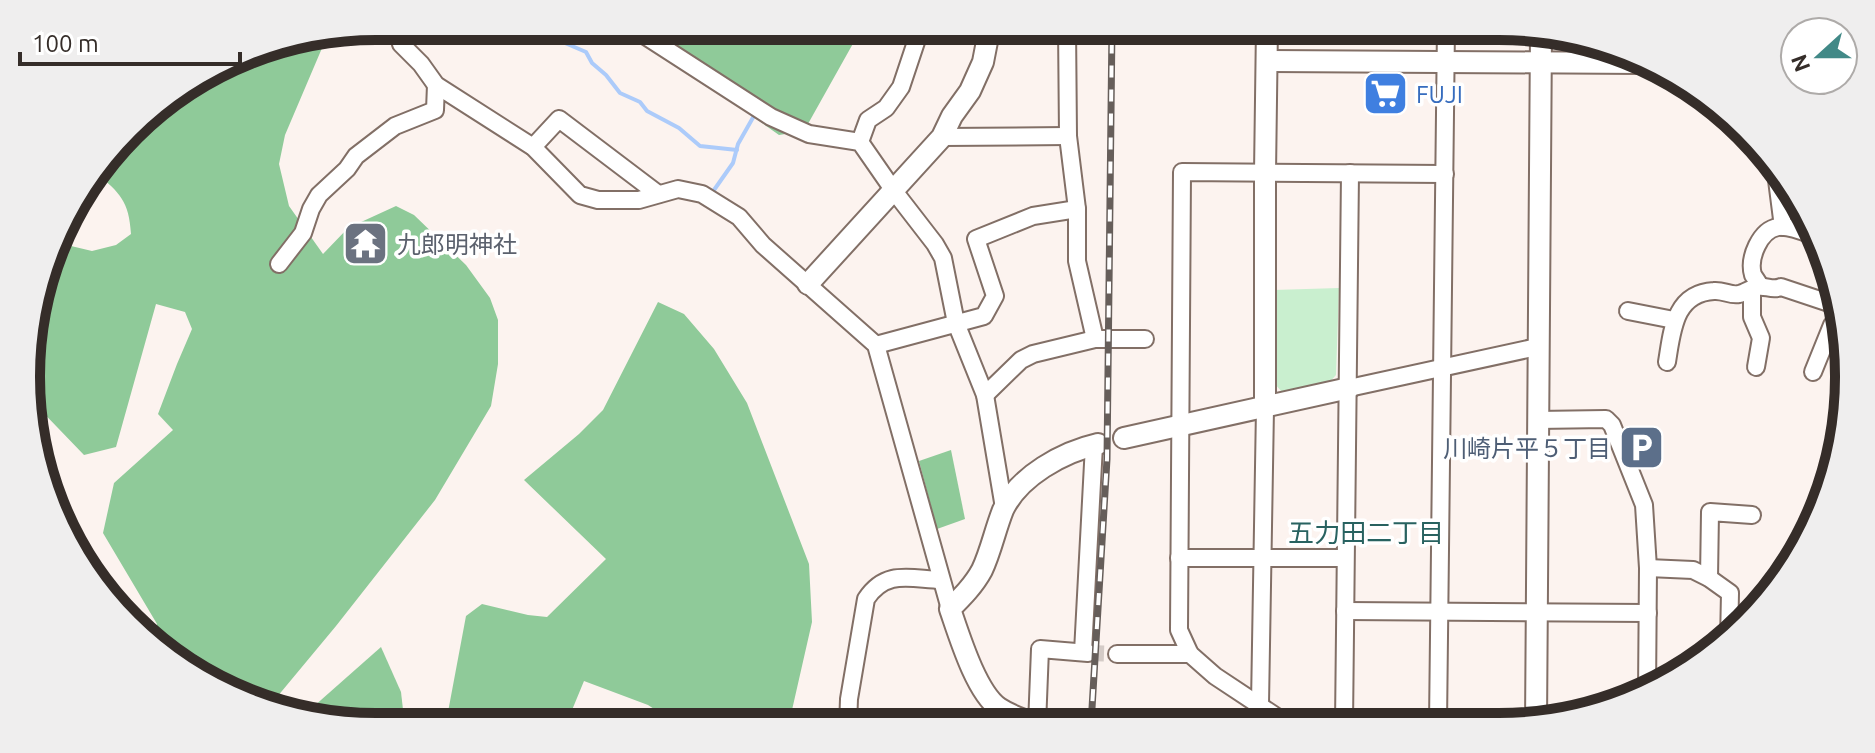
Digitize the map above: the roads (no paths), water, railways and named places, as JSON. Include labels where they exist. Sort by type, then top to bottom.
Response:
[{"type":"street","points":[[400,40],[436,85],[533,147],[580,195],[598,200],[639,200],[678,189],[702,194],[717,202],[739,217],[763,245],[876,345],[950,609],[970,667],[995,713]]},
{"type":"street","points":[[652,40],[771,117],[809,134],[860,142],[943,258],[956,323],[985,395],[1004,508]]},
{"type":"street","points":[[860,142],[868,120],[886,108],[901,87],[917,40]]},
{"type":"street","points":[[808,284],[942,137],[970,91],[983,62],[987,40]]},
{"type":"street","points":[[1067,40],[1068,136],[1077,209],[1077,261],[1095,339]]},
{"type":"street","points":[[1260,704],[1267,40]]},
{"type":"street","points":[[1438,713],[1446,40]]},
{"type":"street","points":[[1536,711],[1541,43]]},
{"type":"street","points":[[1267,61],[1619,63]]},
{"type":"street","points":[[279,264],[303,233],[319,195],[347,169],[356,156],[395,126],[435,110],[436,85]]},
{"type":"street","points":[[533,147],[559,119],[658,194]]},
{"type":"street","points":[[942,137],[1068,136]]},
{"type":"street","points":[[1272,713],[1215,676],[1190,654],[1179,630],[1182,172],[1445,174]]},
{"type":"street","points":[[1344,713],[1350,173]]},
{"type":"street","points":[[1778,191],[1783,227]]},
{"type":"street","points":[[876,345],[984,316],[995,296],[976,239],[1033,216],[1077,209]]},
{"type":"street","points":[[1756,367],[1761,338],[1752,317],[1756,287],[1752,265],[1754,250],[1775,227],[1802,233]]},
{"type":"street","points":[[1667,362],[1674,320],[1685,304],[1697,295],[1715,291],[1737,295],[1756,287],[1774,290],[1781,287],[1827,302]]},
{"type":"street","points":[[1628,311],[1674,320]]},
{"type":"street","points":[[1813,372],[1831,327]]},
{"type":"street","points":[[985,395],[1021,360],[1033,354],[1095,339],[1145,339]]},
{"type":"street","points":[[1124,438],[1537,347]]},
{"type":"street","points":[[1537,420],[1606,419],[1612,425],[1644,505],[1648,568],[1647,678]]},
{"type":"street","points":[[950,609],[982,570],[1004,508],[1022,484],[1043,468],[1081,448],[1096,444],[1086,652],[1040,649],[1038,713]]},
{"type":"street","points":[[1709,578],[1710,512],[1752,515]]},
{"type":"street","points":[[1179,558],[1345,558]]},
{"type":"street","points":[[1648,568],[1693,570],[1709,578],[1730,593],[1729,620]]},
{"type":"street","points":[[848,713],[866,599],[872,590],[893,578],[941,580]]},
{"type":"street","points":[[1345,611],[1648,613]]},
{"type":"street","points":[[1117,654],[1190,654]]},
{"type":"waterway","points":[[560,40],[586,52],[592,63],[620,93],[640,102],[647,111],[679,128],[700,146],[737,150]]},
{"type":"waterway","points":[[714,190],[733,163],[738,144],[755,114]]},
{"type":"tunnel","points":[[1088,653],[1117,654]]},
{"type":"railway","points":[[1092,713],[1107,459],[1112,40]]},
{"type":"place","name":"FUJI","points":[[1385,94]]},
{"type":"place","name":"九郎明神社","points":[[366,244]]},
{"type":"place","name":"川崎片平５丁目","points":[[1642,448]]},
{"type":"district","name":"五力田二丁目","points":[[1366,532]]}]
